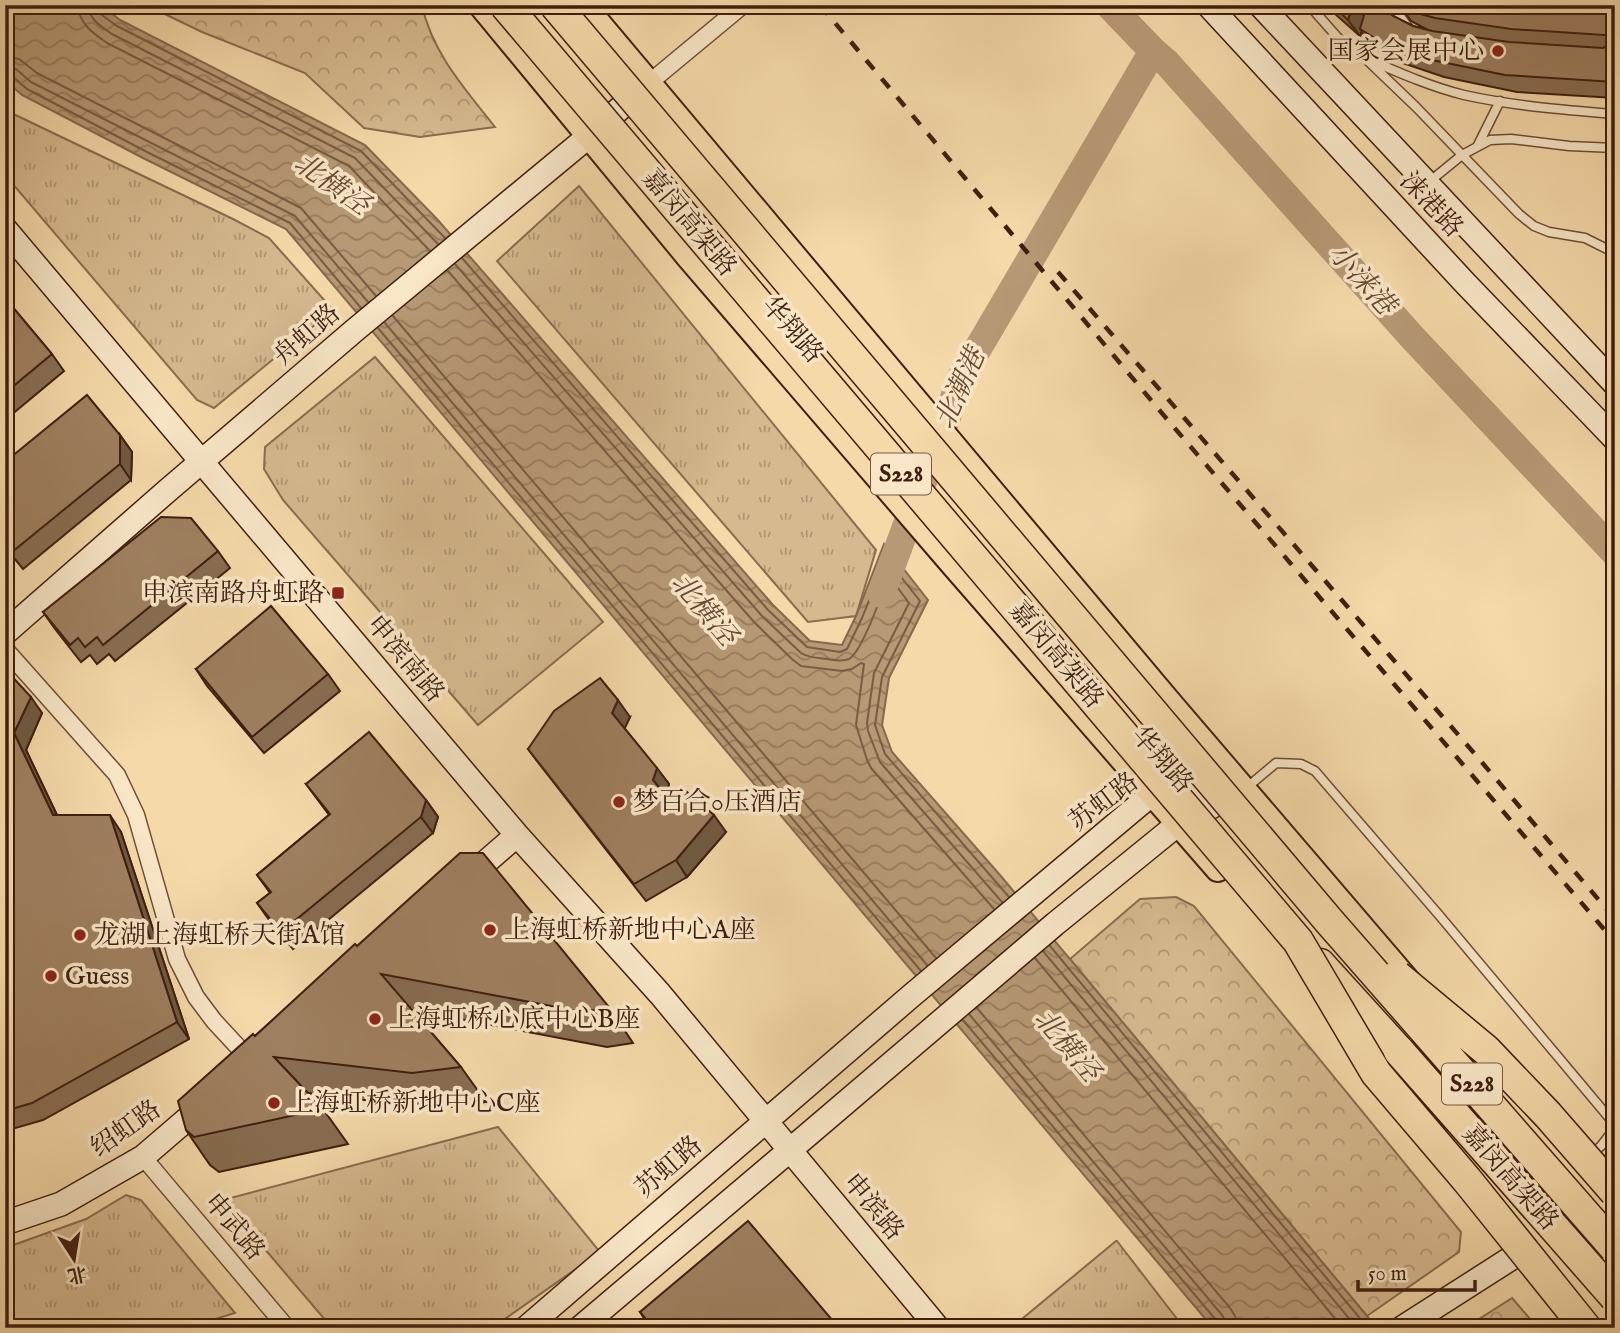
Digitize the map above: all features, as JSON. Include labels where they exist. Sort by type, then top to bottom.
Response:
[{"type":"highway","name":"嘉闵高架路","points":[[505,5],[1298,940],[1615,1297]]},
{"type":"highway","name":"嘉闵高架路","points":[[555,5],[1329,920],[1615,1248]]},
{"type":"highway","points":[[1329,920],[1486,1050],[1548,1115],[1615,1192]]},
{"type":"highway","points":[[1298,940],[1376,1073],[1467,1180],[1586,1328]]},
{"type":"main road","name":"华翔路","points":[[481,5],[697,266],[951,562],[1615,1324]]},
{"type":"main road","name":"华翔路","points":[[583,5],[1615,1228]]},
{"type":"main road","name":"涞港路","points":[[1208,5],[1465,283],[1615,439]]},
{"type":"main road","points":[[1260,5],[1615,384]]},
{"type":"main road","name":"舟虹路","points":[[5,633],[355,330],[649,83]]},
{"type":"main road","name":"申滨南路","points":[[5,229],[517,835],[660,994],[766,1121]]},
{"type":"main road","points":[[580,1328],[1055,923],[1178,824],[1244,790]]},
{"type":"main road","name":"苏虹路","points":[[526,1328],[911,996],[1152,794],[1244,790]]},
{"type":"main road","points":[[443,899],[517,835]]},
{"type":"main road","name":"绍虹路","points":[[5,1223],[61,1204],[143,1157],[258,1058]]},
{"type":"main road","name":"申滨路","points":[[766,1121],[938,1328]]},
{"type":"main road","points":[[1402,1328],[1541,1240]]},
{"type":"street","points":[[649,83],[743,5]]},
{"type":"street","points":[[5,649],[117,775],[136,816],[177,959],[196,997],[214,1021],[258,1058]]},
{"type":"street","name":"申武路","points":[[143,1157],[287,1328]]},
{"type":"lane","points":[[1308,5],[1339,39],[1366,59],[1416,107],[1519,214],[1534,226],[1549,232],[1585,238],[1615,253]]},
{"type":"lane","points":[[1392,5],[1408,27]]},
{"type":"lane","points":[[1393,16],[1417,32]]},
{"type":"lane","points":[[1366,59],[1366,33],[1378,20]]},
{"type":"lane","points":[[1366,59],[1413,79],[1463,94],[1549,109],[1615,114]]},
{"type":"lane","points":[[1478,145],[1500,102]]},
{"type":"lane","points":[[1427,184],[1462,155],[1490,140],[1511,139],[1615,148]]},
{"type":"lane","points":[[1244,790],[1276,763],[1301,764],[1315,771],[1439,915],[1611,1120],[1612,1132],[1601,1146],[1570,1173]]},
{"type":"green space","points":[[146,5],[422,5],[442,55],[495,127],[420,137],[364,128],[305,73],[202,32]]},
{"type":"green space","points":[[5,110],[269,238],[333,310],[214,408],[197,400],[5,175]]},
{"type":"green space","points":[[579,186],[876,550],[856,616],[808,622],[497,261]]},
{"type":"green space","points":[[375,357],[603,622],[478,725],[283,500],[264,469],[265,447]]},
{"type":"green space","points":[[1176,897],[1194,906],[1461,1232],[1459,1252],[1367,1316],[1070,959],[1140,899]]},
{"type":"green space","points":[[498,1127],[600,1252],[492,1328],[332,1328],[223,1200]]},
{"type":"green space","points":[[126,1195],[141,1200],[235,1313],[205,1322],[200,1328],[5,1328],[5,1248],[86,1219]]},
{"type":"green space","points":[[1116,1241],[1184,1328],[1011,1328]]},
{"type":"green space","points":[[1512,1298],[1538,1328],[1465,1328]]},
{"type":"water","name":"北横泾","points":[[5,5],[101,5],[120,20],[365,145],[437,219],[773,605],[810,641],[842,645],[884,544],[928,600],[889,678],[882,725],[892,752],[1000,875],[1377,1328],[1213,1328],[286,229],[22,95],[5,80]]},
{"type":"building","points":[[1332,5],[1354,5],[1348,20]]},
{"type":"building","name":"国家会展中心","points":[[1401,5],[1615,5],[1615,82],[1505,75],[1432,60],[1386,45],[1360,29],[1365,12],[1380,6],[1413,26],[1432,31],[1509,42],[1603,48],[1610,41],[1604,35],[1511,29],[1435,18]]},
{"type":"building","points":[[5,298],[52,354],[5,393]]},
{"type":"building","points":[[87,395],[120,435],[120,464],[12,552],[5,544],[5,462]]},
{"type":"building","points":[[161,517],[191,518],[218,551],[103,645],[97,637],[85,647],[78,638],[70,645],[43,612]]},
{"type":"building","points":[[271,606],[328,674],[252,737],[196,669]]},
{"type":"building","name":"龙湖上海虹桥天街A馆","points":[[5,669],[31,697],[14,733],[53,815],[110,815],[177,1022],[32,1103],[5,1111]]},
{"type":"building","name":"梦百合0压酒店","points":[[600,678],[618,700],[612,713],[657,768],[653,780],[672,803],[686,791],[714,815],[676,860],[634,884],[528,749],[554,711]]},
{"type":"building","points":[[369,732],[426,800],[421,817],[281,932],[257,903],[271,892],[257,875],[330,814],[306,784]]},
{"type":"building","points":[[460,853],[483,853],[609,1007],[583,1012],[381,974],[461,1067],[412,1073],[274,1057],[323,1109],[194,1137],[186,1130],[178,1101]]},
{"type":"building","points":[[748,1221],[839,1328],[725,1328],[719,1321],[710,1328],[653,1328],[640,1312]]},
{"type":"building","points":[[247,1322],[251,1328],[224,1328]]},
{"type":"waterway","name":"小涞港","points":[[1109,5],[1167,63],[1412,337],[1615,553]]},
{"type":"waterway","name":"北潮港","points":[[881,594],[963,374],[1153,51]]},
{"type":"railway","points":[[820,5],[1166,418],[1615,942]]},
{"type":"railway","points":[[1058,272],[1615,919]]},
{"type":"place","name":"国家会展中心","points":[[1498,51]]},
{"type":"place","name":"申滨南路舟虹路","points":[[338,593]]},
{"type":"place","name":"梦百合0压酒店","points":[[619,802]]},
{"type":"place","name":"上海虹桥新地中心A座","points":[[490,930]]},
{"type":"place","name":"龙湖上海虹桥天街A馆","points":[[80,935]]},
{"type":"place","name":"Guess","points":[[51,976]]},
{"type":"place","name":"上海虹桥心底中心B座","points":[[375,1019]]},
{"type":"place","name":"上海虹桥新地中心C座","points":[[274,1103]]}]
